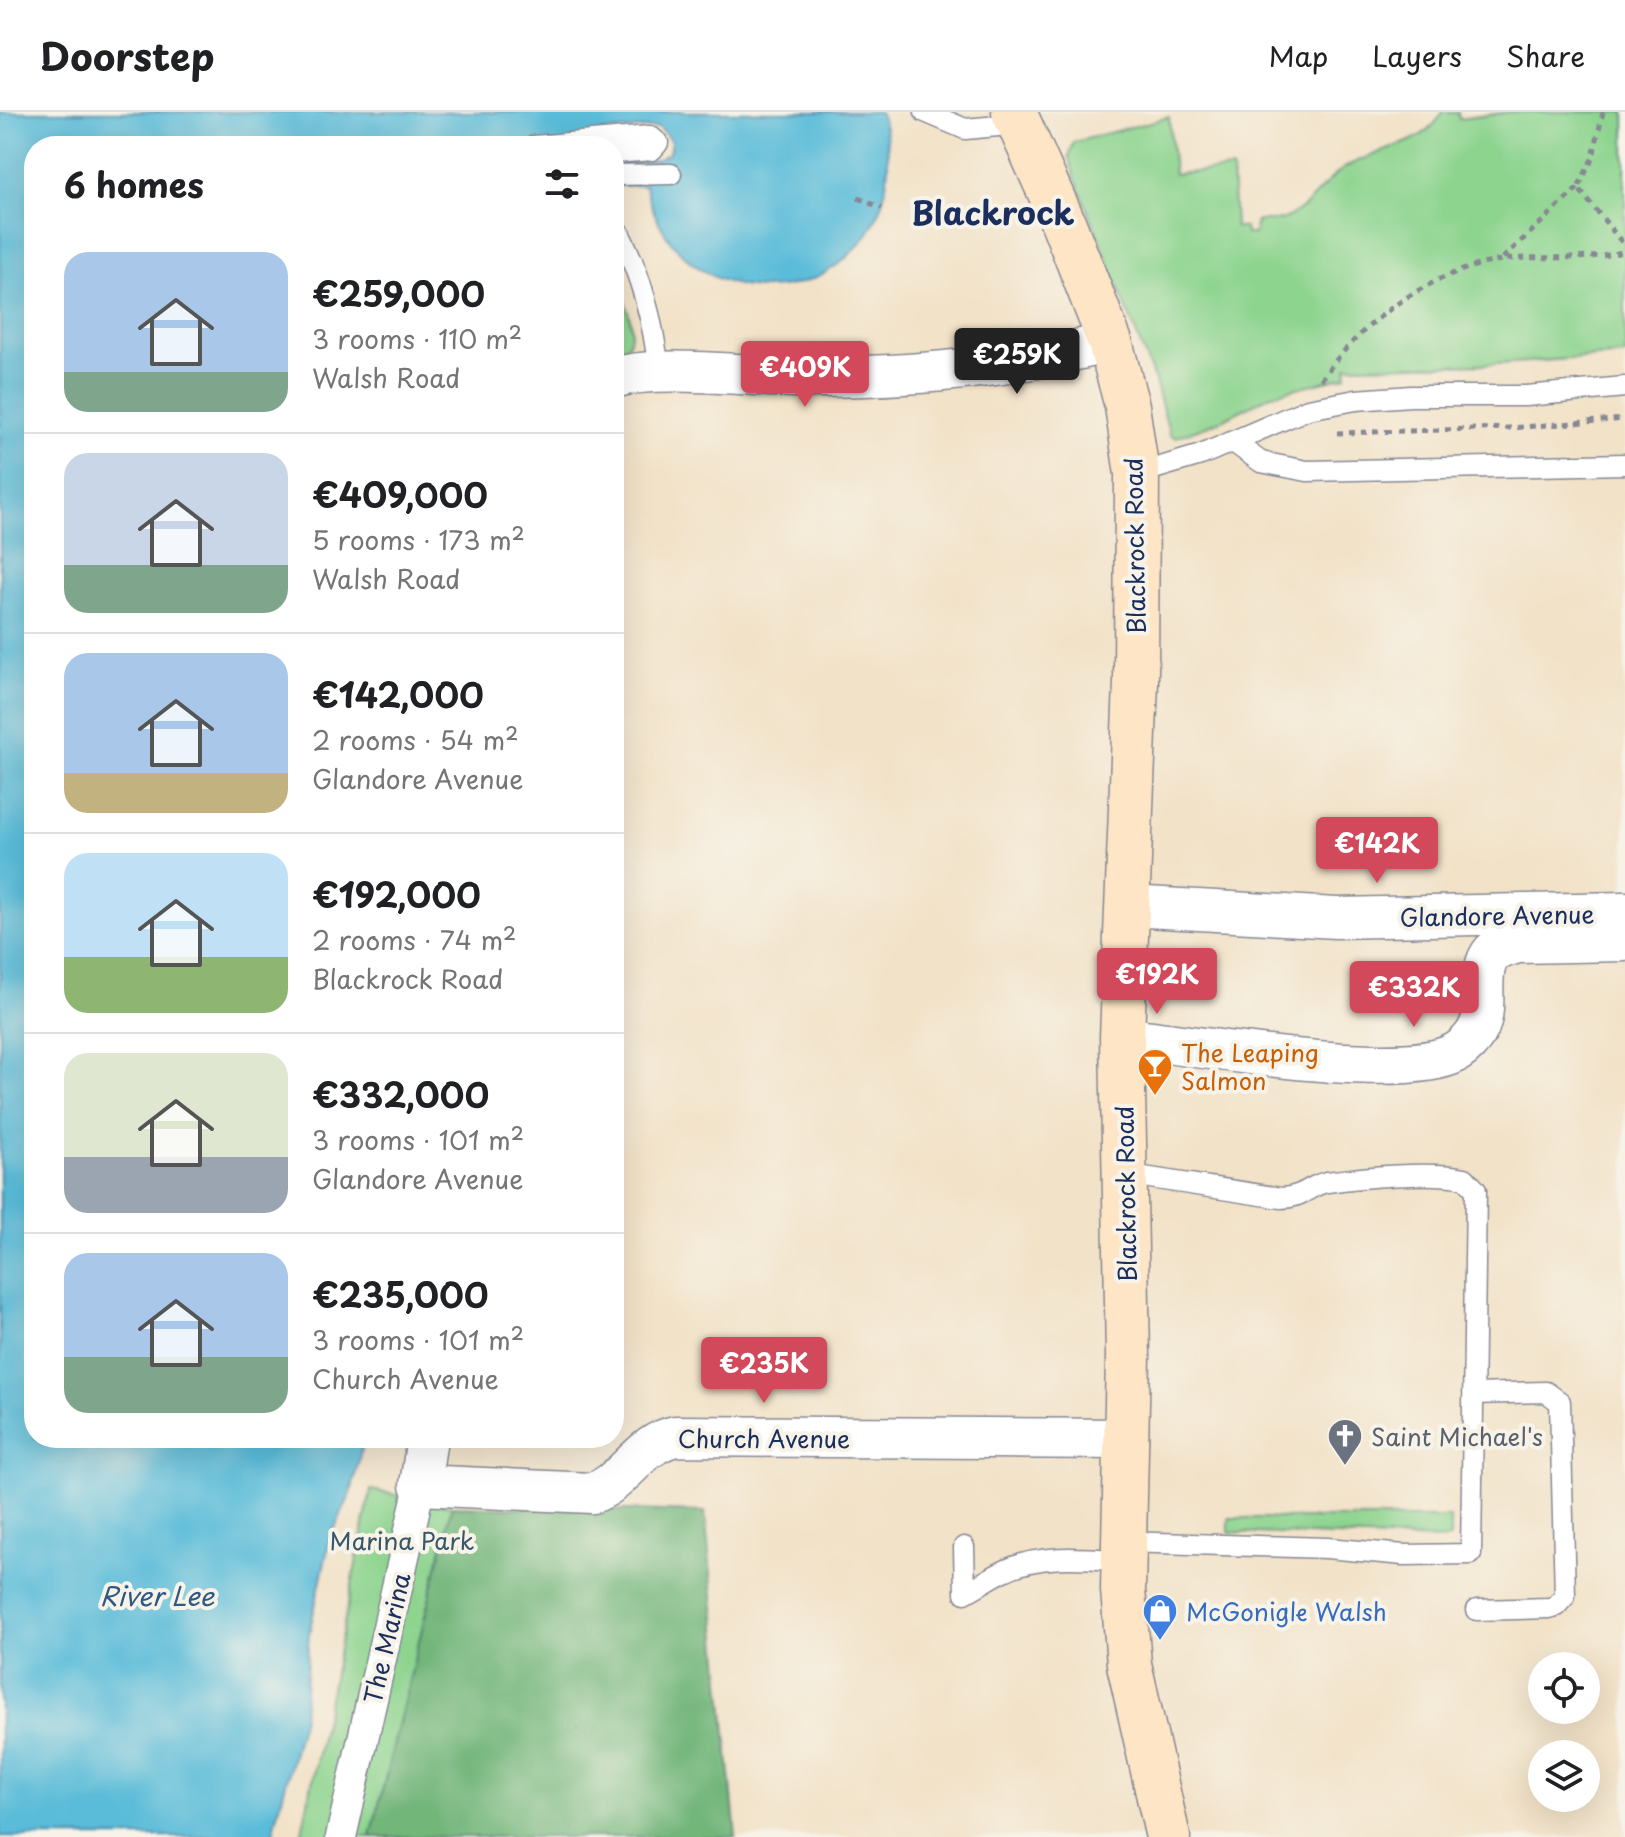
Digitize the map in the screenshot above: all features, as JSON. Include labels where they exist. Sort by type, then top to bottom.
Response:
[{"type":"main road","name":"Blackrock Road","points":[[1016,115],[1063,222],[1110,342],[1127,406],[1137,474],[1129,906],[1122,1037],[1128,1439],[1123,1617],[1129,1664],[1168,1837]]},
{"type":"street","points":[[624,377],[659,373],[912,377],[1009,365],[1110,342]]},
{"type":"street","name":"Glandore Avenue","points":[[1129,906],[1336,918],[1625,912]]},
{"type":"street","points":[[1122,1037],[1338,1062],[1392,1064],[1434,1059],[1456,1053],[1480,1026],[1485,968],[1493,951],[1517,943],[1625,941]]},
{"type":"street","name":"Church Avenue","points":[[420,1485],[592,1493],[603,1489],[654,1444],[676,1436],[1128,1439]]},
{"type":"street","name":"The Marina","points":[[341,1837],[420,1485],[426,1448]]},
{"type":"lane","points":[[925,112],[965,129],[1016,115]]},
{"type":"lane","points":[[624,138],[650,136],[658,143],[652,150],[624,152]]},
{"type":"lane","points":[[624,175],[671,174]]},
{"type":"lane","points":[[624,246],[637,274],[656,346],[659,373]]},
{"type":"lane","points":[[1137,474],[1233,442],[1308,409],[1356,400],[1526,396],[1625,387]]},
{"type":"lane","points":[[1233,442],[1261,462],[1307,471],[1625,464]]},
{"type":"lane","points":[[964,1547],[965,1593],[1005,1570],[1030,1562],[1124,1552],[1327,1548],[1404,1555],[1471,1554],[1476,1190],[1465,1178],[1440,1175],[1327,1182],[1298,1198],[1281,1198],[1124,1174]]},
{"type":"lane","points":[[1474,1394],[1546,1392],[1560,1402],[1565,1596],[1556,1606],[1549,1608],[1477,1610]]},
{"type":"path","points":[[1501,260],[1578,188],[1593,157],[1603,112]]},
{"type":"path","points":[[1315,389],[1337,356],[1405,298],[1450,275],[1501,260],[1607,256],[1625,249],[1578,188]]},
{"type":"path","points":[[858,198],[882,208]]},
{"type":"green space","points":[[1443,112],[1458,112],[1459,119],[1510,112],[1625,112],[1625,355],[1499,364],[1347,366],[1346,376],[1273,394],[1222,420],[1176,437],[1170,435],[1155,381],[1074,175],[1069,157],[1074,142],[1169,117],[1174,174],[1232,169],[1235,227],[1245,228],[1246,234],[1254,234],[1257,221],[1280,220],[1296,213],[1343,169],[1411,140],[1434,124]]},
{"type":"green space","points":[[624,302],[631,323],[624,348]]},
{"type":"green space","name":"Marina Park","points":[[371,1490],[452,1506],[371,1837],[301,1837]]},
{"type":"green space","points":[[452,1506],[705,1512],[736,1837],[371,1837]]},
{"type":"green space","points":[[1229,1518],[1450,1518],[1450,1538],[1229,1532]]},
{"type":"water","name":"River Lee","points":[[0,112],[880,112],[886,132],[888,165],[878,214],[854,251],[819,275],[779,287],[738,285],[698,268],[666,235],[645,185],[624,186],[624,163],[657,160],[669,153],[671,141],[659,127],[598,132],[595,136],[24,136],[24,1448],[362,1448],[351,1493],[330,1539],[309,1633],[303,1717],[272,1837],[0,1837]]},
{"type":"place","name":"The Leaping Salmon","points":[[1155,1097]]},
{"type":"place","name":"Saint Michael's","points":[[1345,1467]]},
{"type":"place","name":"McGonigle Walsh","points":[[1160,1642]]},
{"type":"district","name":"Blackrock","points":[[993,212]]}]
